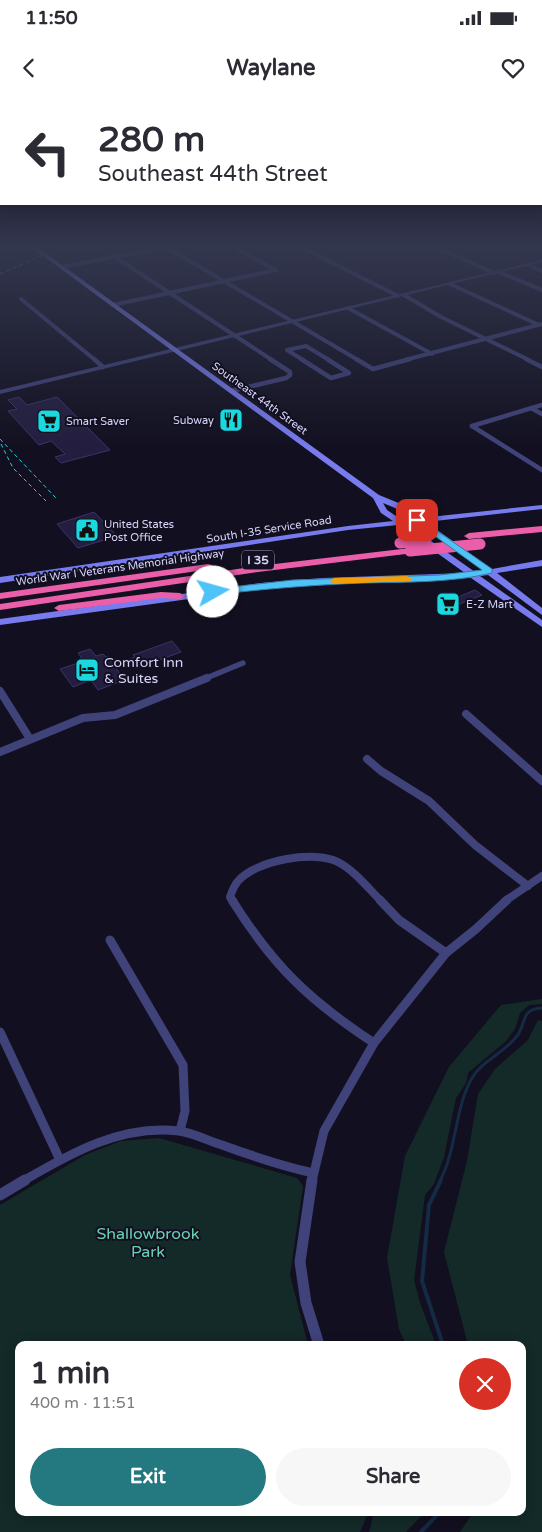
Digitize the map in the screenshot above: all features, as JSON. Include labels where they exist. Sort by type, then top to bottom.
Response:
[{"type":"highway","name":"World War I Veterans Memorial Highway","points":[[0,596],[288,556],[542,529]]},
{"type":"highway","name":"World War I Veterans Memorial Highway","points":[[0,607],[258,569],[542,538]]},
{"type":"highway","points":[[0,587],[53,581],[117,579]]},
{"type":"highway","points":[[0,616],[161,595],[180,596]]},
{"type":"main road","name":"Southeast 44th Street","points":[[125,314],[376,497],[398,506],[505,582],[542,612]]},
{"type":"main road","name":"Southeast 44th Street","points":[[376,497],[384,511],[542,624]]},
{"type":"main road","name":"South I-35 Service Road","points":[[0,580],[378,524],[542,507]]},
{"type":"main road","points":[[378,524],[386,518],[384,511]]},
{"type":"main road","points":[[0,622],[180,596],[293,583],[472,575],[542,563]]},
{"type":"main road","points":[[505,582],[506,574],[511,567]]},
{"type":"street","points":[[39,314],[103,367]]},
{"type":"street","points":[[200,314],[284,368],[290,375],[280,380],[231,392]]},
{"type":"street","points":[[278,314],[373,369],[485,338],[541,326]]},
{"type":"street","points":[[0,392],[325,314]]},
{"type":"street","points":[[359,314],[432,354]]},
{"type":"street","points":[[437,314],[542,367]]},
{"type":"street","points":[[515,314],[541,326]]},
{"type":"street","points":[[306,346],[349,373],[330,378],[287,350],[325,341]]},
{"type":"street","points":[[542,405],[472,426],[542,470]]},
{"type":"street","points":[[531,408],[542,414]]},
{"type":"street","points":[[0,752],[92,716],[104,717],[115,715],[243,663]]},
{"type":"street","points":[[0,691],[30,739]]},
{"type":"street","points":[[466,714],[542,780]]},
{"type":"street","points":[[367,759],[382,771],[429,801],[475,845],[528,886]]},
{"type":"street","points":[[374,1043],[313,999],[291,979],[275,960],[230,896],[233,884],[246,874],[280,859],[325,858],[344,865],[399,920],[426,941],[446,953]]},
{"type":"street","points":[[318,1341],[306,1303],[300,1262],[313,1173],[324,1131],[374,1043],[446,953],[476,929],[507,900],[542,876]]},
{"type":"street","points":[[110,940],[182,1064],[185,1111],[180,1132]]},
{"type":"street","points":[[0,1032],[60,1160]]},
{"type":"street","points":[[0,1195],[60,1160],[98,1141],[145,1130],[180,1132],[289,1168],[313,1173]]},
{"type":"green space","points":[[542,999],[542,1004],[529,1005],[520,1013],[515,1029],[506,1041],[468,1073],[466,1083],[456,1098],[444,1157],[434,1184],[425,1195],[414,1280],[420,1303],[434,1341],[404,1341],[399,1329],[387,1258],[405,1156],[449,1067],[501,1005]]},
{"type":"green space","points":[[538,1020],[542,1021],[542,1532],[460,1532],[471,1516],[526,1516],[526,1341],[467,1341],[444,1252],[467,1161],[478,1094],[495,1069],[528,1040]]},
{"type":"green space","name":"Shallowbrook Park","points":[[159,1138],[297,1178],[303,1186],[290,1275],[307,1341],[15,1341],[15,1516],[367,1516],[360,1532],[0,1532],[0,1205],[85,1155],[121,1141]]},
{"type":"green space","points":[[373,1516],[421,1516],[406,1532],[369,1532]]},
{"type":"building","name":"Smart Saver","points":[[19,397],[27,405],[57,397],[110,450],[61,463],[55,457],[65,454],[51,441],[39,445],[8,411],[17,409],[8,400]]},
{"type":"building","name":"United States Post Office","points":[[94,512],[117,536],[78,548],[57,524]]},
{"type":"building","points":[[475,590],[482,595],[457,605],[460,607],[449,612],[436,601],[447,597],[451,600]]},
{"type":"building","points":[[172,641],[181,652],[137,668],[129,659],[135,657],[133,655]]},
{"type":"building","name":"Comfort Inn & Suites","points":[[90,649],[96,656],[103,654],[106,657],[108,656],[124,680],[98,690],[91,680],[73,687],[60,669],[81,662],[83,660],[78,653]]},
{"type":"waterway","points":[[440,1181],[450,1155],[466,1089],[472,1078],[481,1067],[512,1042],[520,1031],[527,1014],[530,1011],[542,1008]]},
{"type":"waterway","points":[[441,1180],[429,1205],[422,1281],[442,1341]]},
{"type":"waterway","points":[[421,1532],[436,1516]]},
{"type":"railway","points":[[0,439],[56,498]]},
{"type":"railway","points":[[1,444],[13,468],[46,501]]},
{"type":"slow traffic","points":[[334,581],[407,579]]},
{"type":"place","name":"Subway","points":[[231,420]]},
{"type":"place","name":"Smart Saver","points":[[49,421]]},
{"type":"place","name":"United States Post Office","points":[[87,530]]},
{"type":"place","name":"E-Z Mart","points":[[448,604]]},
{"type":"place","name":"Comfort Inn & Suites","points":[[87,670]]},
{"type":"route","points":[[213,592],[323,581],[440,578],[472,575],[489,571],[417,520]]}]
